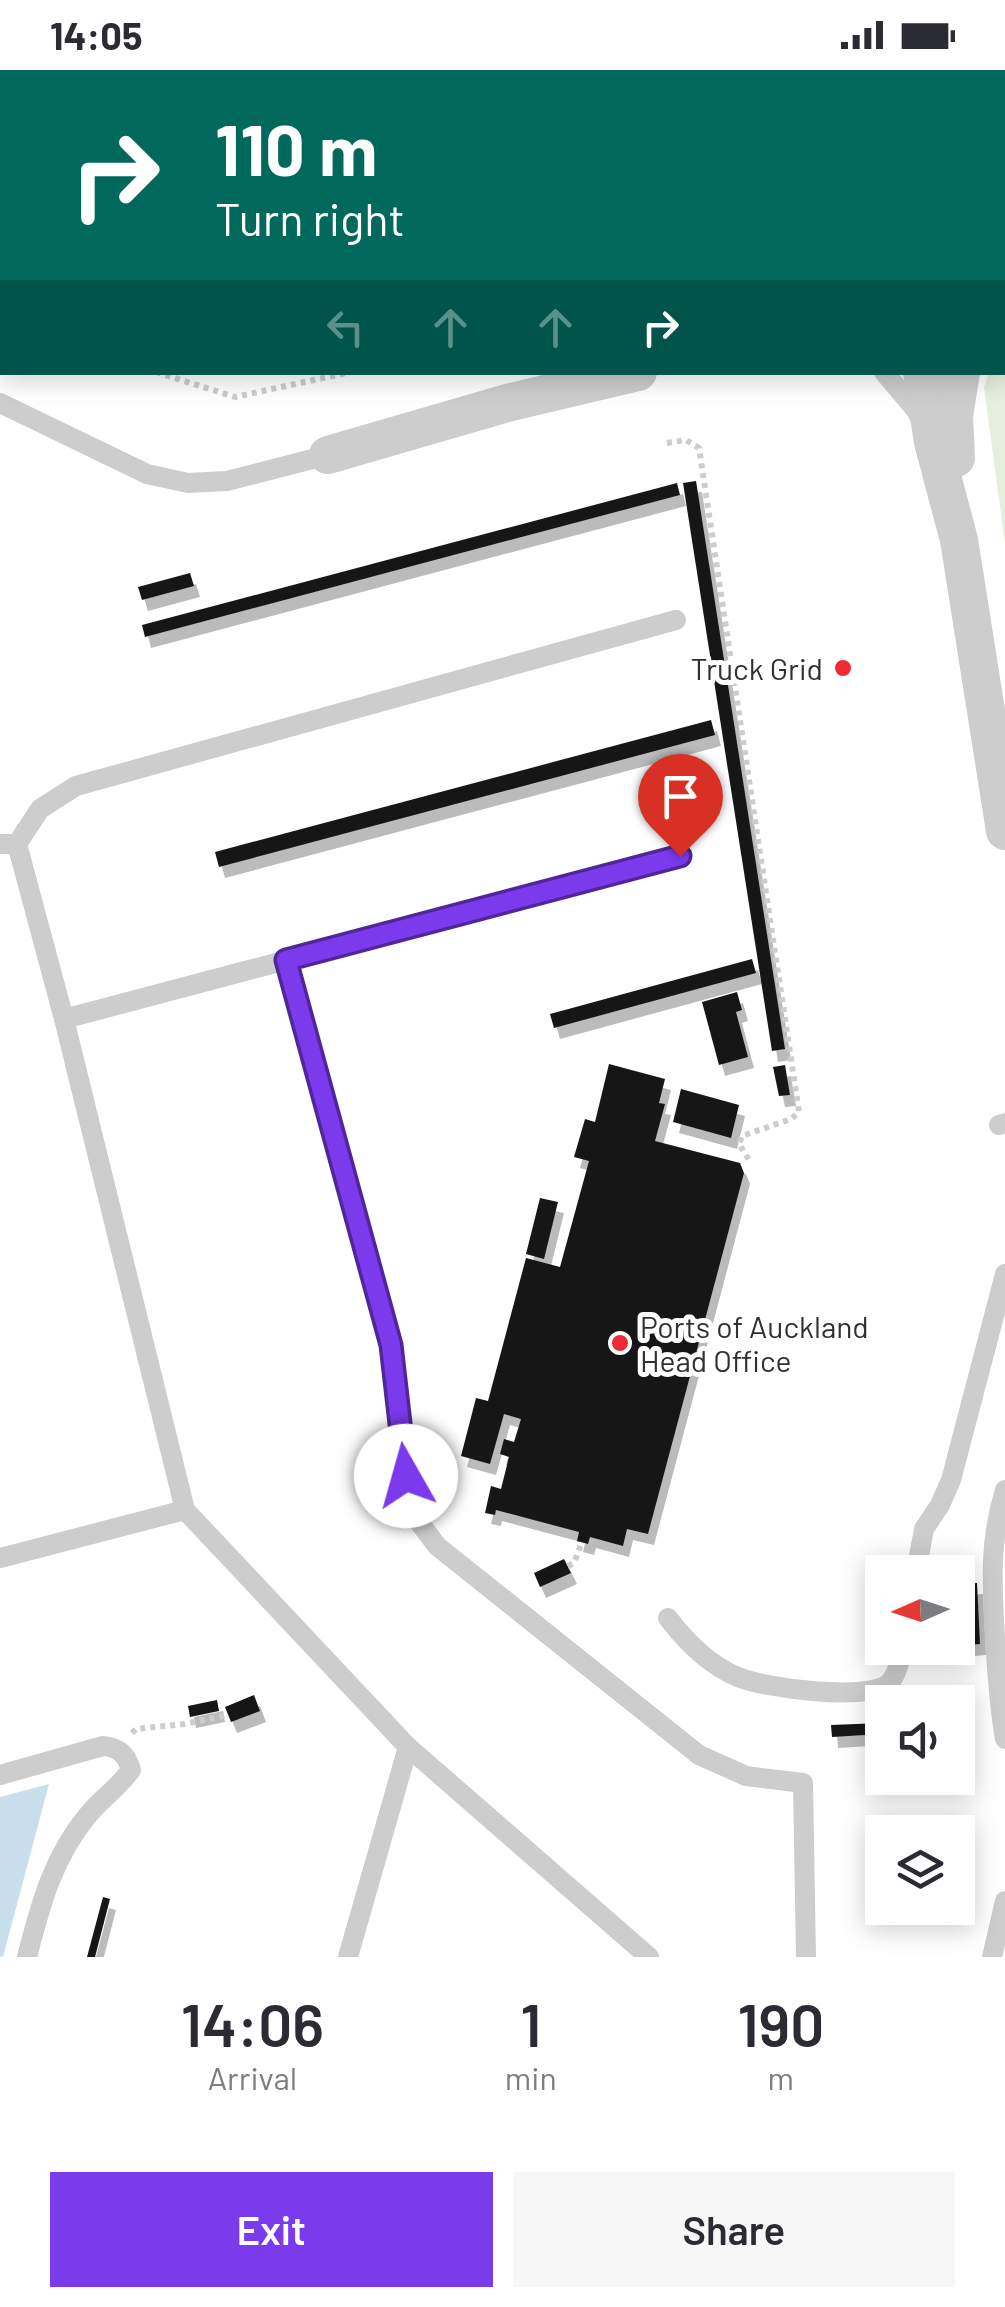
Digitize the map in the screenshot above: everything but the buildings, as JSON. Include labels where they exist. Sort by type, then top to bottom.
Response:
[{"type":"street","points":[[328,455],[507,403],[625,375]]},
{"type":"street","points":[[922,375],[933,442],[959,540],[1005,831]]},
{"type":"street","points":[[959,540],[954,416],[961,375]]},
{"type":"lane","points":[[887,375],[915,409],[933,442]]},
{"type":"lane","points":[[0,403],[147,474],[188,482],[228,482],[328,455]]},
{"type":"lane","points":[[648,1957],[408,1747],[185,1510],[64,1019],[8,844],[40,809],[76,786],[676,620]]},
{"type":"lane","points":[[64,1019],[680,856]]},
{"type":"lane","points":[[286,960],[391,1345],[406,1476],[419,1522],[437,1546],[699,1755],[746,1776],[803,1783],[806,1957]]},
{"type":"lane","points":[[919,1555],[924,1529],[951,1480],[1005,1274]]},
{"type":"lane","points":[[1005,1490],[996,1519],[991,1565],[998,1700],[1005,1739]]},
{"type":"lane","points":[[0,1558],[185,1510]]},
{"type":"lane","points":[[668,1618],[702,1656],[738,1677],[777,1688],[872,1691],[888,1684],[899,1665]]},
{"type":"lane","points":[[0,1775],[103,1746],[118,1749],[126,1756],[131,1770],[90,1813],[55,1866],[27,1957]]},
{"type":"lane","points":[[348,1957],[408,1747]]},
{"type":"lane","points":[[992,1957],[1005,1902]]},
{"type":"path","points":[[166,375],[235,396],[336,375]]},
{"type":"path","points":[[667,443],[686,440],[699,448],[799,1112],[791,1119],[742,1136],[738,1144],[749,1160]]},
{"type":"path","points":[[568,1566],[574,1562],[582,1542]]},
{"type":"path","points":[[118,1749],[136,1729],[228,1715]]},
{"type":"green space","points":[[988,375],[1005,375],[1005,544],[984,387]]},
{"type":"water","points":[[49,1784],[3,1957],[0,1957],[0,1797]]},
{"type":"place","name":"Truck Grid","points":[[843,668]]},
{"type":"place","name":"Ports of Auckland Head Office","points":[[620,1343]]},
{"type":"route","points":[[406,1476],[391,1345],[286,960],[680,856]]}]
